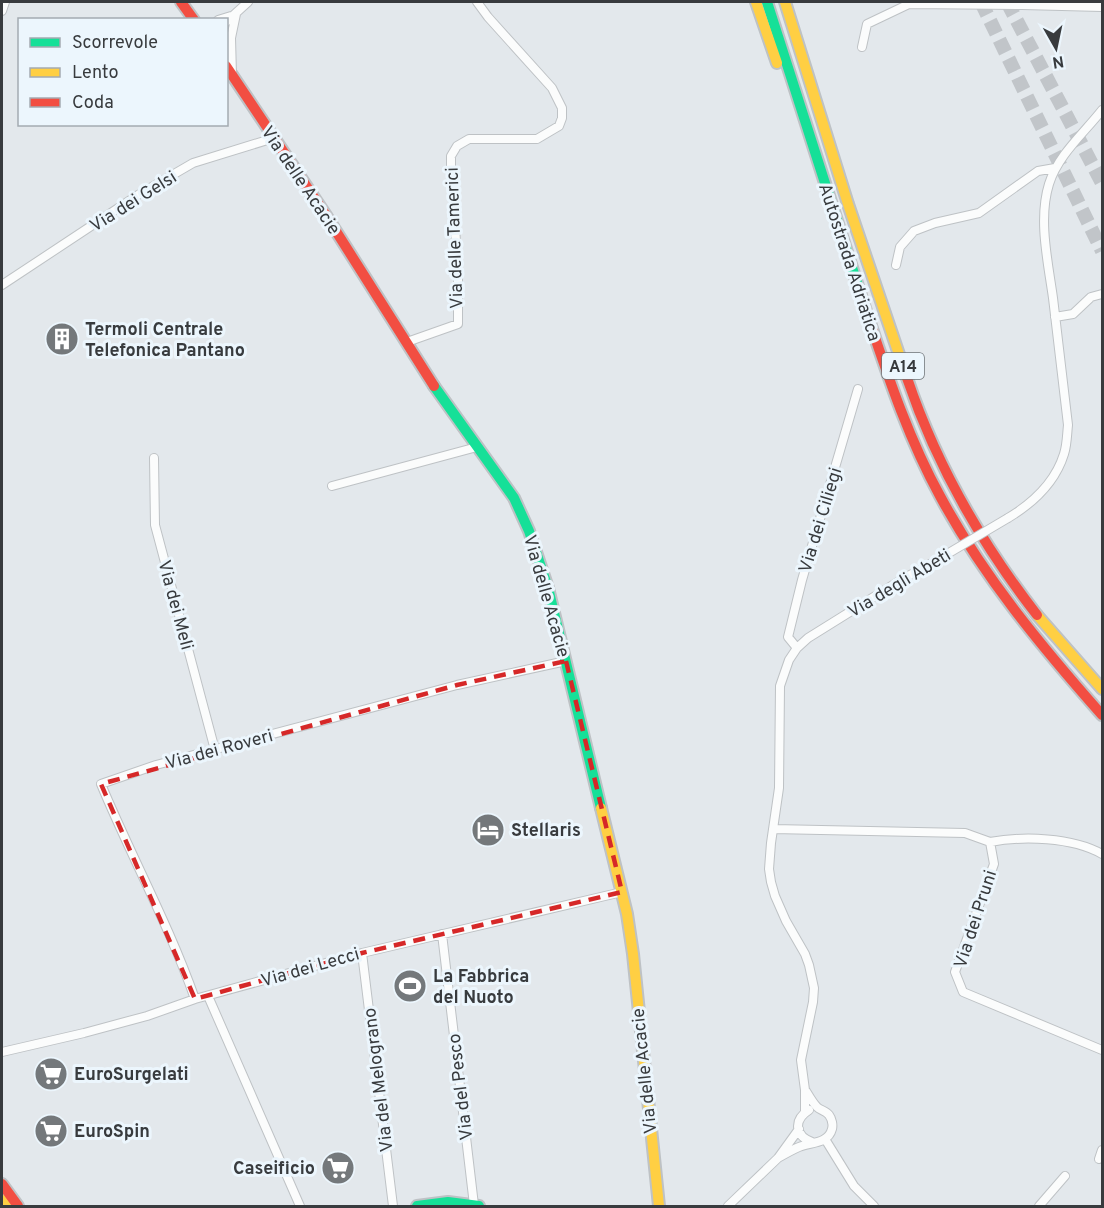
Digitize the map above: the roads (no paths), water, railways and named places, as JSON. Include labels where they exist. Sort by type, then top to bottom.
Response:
[{"type":"main road","points":[[181,2],[193,18]]},
{"type":"main road","points":[[756,2],[807,150],[844,242]]},
{"type":"main road","name":"Autostrada Adriatica","points":[[767,2],[883,363],[905,424],[956,524],[1001,594],[1055,662],[1102,715]]},
{"type":"main road","name":"Autostrada Adriatica","points":[[784,2],[878,294],[920,416],[943,468],[970,517],[1004,570],[1043,623],[1102,689]]},
{"type":"main road","name":"Via delle Acacie","points":[[229,71],[327,217],[430,380],[514,498],[529,531],[548,588],[627,914],[658,1206]]},
{"type":"main road","points":[[2,1184],[18,1206]]},
{"type":"main road","points":[[2,1200],[6,1206]]},
{"type":"main road","points":[[417,1206],[428,1203],[459,1203],[477,1206]]},
{"type":"street","points":[[2,11],[5,2]]},
{"type":"street","points":[[228,20],[248,2]]},
{"type":"street","name":"Via delle Tamerici","points":[[407,342],[458,324],[458,270],[451,169],[451,156],[457,146],[469,139],[537,139],[558,126],[562,117],[562,108],[552,88],[477,2]]},
{"type":"street","points":[[862,47],[867,24],[909,4],[1078,4],[1102,7]]},
{"type":"street","points":[[224,18],[236,14]]},
{"type":"street","points":[[229,71],[229,39],[236,14]]},
{"type":"street","name":"Via degli Abeti","points":[[728,1206],[778,1158],[799,1129],[799,1119],[805,1112],[801,1060],[814,988],[809,965],[786,921],[771,882],[769,868],[779,788],[780,686],[789,660],[808,638],[1008,518],[1035,500],[1053,478],[1064,453],[1068,425],[1046,249],[1045,198],[1055,168],[1102,110]]},
{"type":"street","name":"Via dei Gelsi","points":[[2,285],[138,195],[193,163],[274,138]]},
{"type":"street","points":[[896,265],[900,247],[914,231],[935,223],[979,213],[1038,171],[1055,168]]},
{"type":"street","points":[[1055,317],[1073,315],[1091,297],[1102,294]]},
{"type":"street","name":"Via dei Ciliegi","points":[[797,648],[788,637],[802,580],[858,389]]},
{"type":"street","points":[[332,486],[477,447]]},
{"type":"street","name":"Via dei Meli","points":[[154,458],[155,525],[214,750]]},
{"type":"street","name":"Via dei Roveri","points":[[195,999],[183,964],[101,784],[156,765],[457,685],[566,661]]},
{"type":"street","points":[[773,829],[965,833],[990,842],[1005,839],[1071,843],[1102,854]]},
{"type":"street","name":"Via dei Pruni","points":[[990,842],[994,864],[955,972],[963,992],[1102,1050]]},
{"type":"street","name":"Via dei Lecci","points":[[2,1052],[147,1016],[195,999],[362,952],[622,892]]},
{"type":"street","name":"Via del Pesco","points":[[442,934],[477,1206]]},
{"type":"street","name":"Via del Melograno","points":[[362,952],[393,1206]]},
{"type":"street","points":[[208,996],[300,1206]]},
{"type":"street","name":"Via degli Abeti","points":[[778,1158],[798,1147],[819,1142],[831,1132],[832,1122],[827,1113],[818,1109],[805,1090]]},
{"type":"street","points":[[805,1112],[818,1109]]},
{"type":"street","points":[[799,1129],[803,1138],[812,1142]]},
{"type":"street","points":[[825,1139],[854,1186],[874,1206]]},
{"type":"street","points":[[1099,1159],[1102,1150]]},
{"type":"street","points":[[1039,1206],[1065,1176]]},
{"type":"tunnel","points":[[981,2],[1102,251]]},
{"type":"tunnel","points":[[1007,2],[1102,183]]},
{"type":"place","name":"Termoli Centrale Telefonica Pantano","points":[[62,339]]},
{"type":"place","name":"Stellaris","points":[[488,830]]},
{"type":"place","name":"La Fabbrica del Nuoto","points":[[410,986]]},
{"type":"place","name":"EuroSurgelati","points":[[51,1074]]},
{"type":"place","name":"EuroSpin","points":[[51,1131]]},
{"type":"place","name":"Caseificio","points":[[338,1168]]}]
